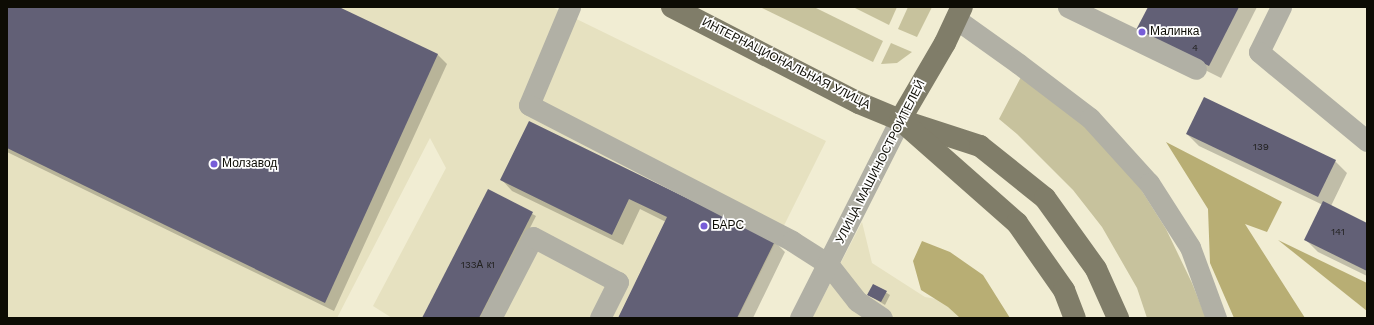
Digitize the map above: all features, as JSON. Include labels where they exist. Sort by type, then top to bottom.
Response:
[{"type":"main road","name":"ИНТЕРНАЦИОНАЛЬНАЯ УЛИЦА","points":[[672,7],[853,100],[900,120],[980,146],[1045,198],[1096,269],[1118,318]]},
{"type":"main road","name":"УЛИЦА МАШИНОСТРОИТЕЛЕЙ","points":[[900,120],[959,13]]},
{"type":"main road","name":"ИНТЕРНАЦИОНАЛЬНАЯ УЛИЦА","points":[[900,120],[1017,223],[1064,290],[1075,318]]},
{"type":"street","points":[[570,7],[529,105],[792,241],[828,264],[857,301],[882,318]]},
{"type":"street","points":[[1068,7],[1196,69]]},
{"type":"street","points":[[1281,7],[1259,52],[1367,141]]},
{"type":"street","points":[[959,13],[1019,64],[1090,118],[1149,183],[1190,247],[1216,318]]},
{"type":"street","name":"УЛИЦА МАШИНОСТРОИТЕЛЕЙ","points":[[800,318],[900,120]]},
{"type":"street","points":[[491,318],[534,237],[618,282],[600,318]]},
{"type":"shaded area","points":[[7,7],[552,7],[826,141],[738,318],[392,318],[373,306],[446,168],[430,138],[337,318],[7,318]]},
{"type":"shaded area","points":[[760,7],[814,7],[883,41],[873,62]]},
{"type":"shaded area","points":[[853,7],[897,7],[889,25]]},
{"type":"shaded area","points":[[908,7],[932,7],[917,37],[898,29]]},
{"type":"shaded area","points":[[891,43],[912,52],[897,63],[881,64]]},
{"type":"shaded area","points":[[1021,77],[1087,125],[1135,180],[1166,229],[1192,283],[1206,318],[1147,318],[1137,288],[1102,227],[1073,190],[1017,134],[999,119]]},
{"type":"shaded area","points":[[1166,142],[1282,202],[1267,232],[1245,224],[1305,318],[1234,318],[1210,263],[1208,209]]},
{"type":"shaded area","points":[[862,222],[872,263],[925,297],[948,301],[964,318],[812,318]]},
{"type":"shaded area","points":[[1278,240],[1367,283],[1367,311]]},
{"type":"shaded area","points":[[922,241],[950,252],[983,275],[1010,318],[960,318],[948,307],[921,290],[913,261]]},
{"type":"building","name":"Молзавод","points":[[7,7],[339,7],[438,54],[325,303],[7,148]]},
{"type":"building","points":[[1148,7],[1239,7],[1209,66],[1136,30]]},
{"type":"building","points":[[1204,97],[1336,160],[1318,197],[1186,134]]},
{"type":"building","name":"БАРС","points":[[529,121],[775,241],[737,318],[618,318],[667,217],[629,199],[612,235],[500,180]]},
{"type":"building","points":[[488,189],[533,212],[479,318],[422,318]]},
{"type":"building","points":[[1323,201],[1367,223],[1367,271],[1304,240]]},
{"type":"building","points":[[873,284],[887,291],[881,302],[867,295]]},
{"type":"place","name":"Малинка","points":[[1142,32]]},
{"type":"place","name":"Молзавод","points":[[214,164]]},
{"type":"place","name":"БАРС","points":[[704,226]]}]
